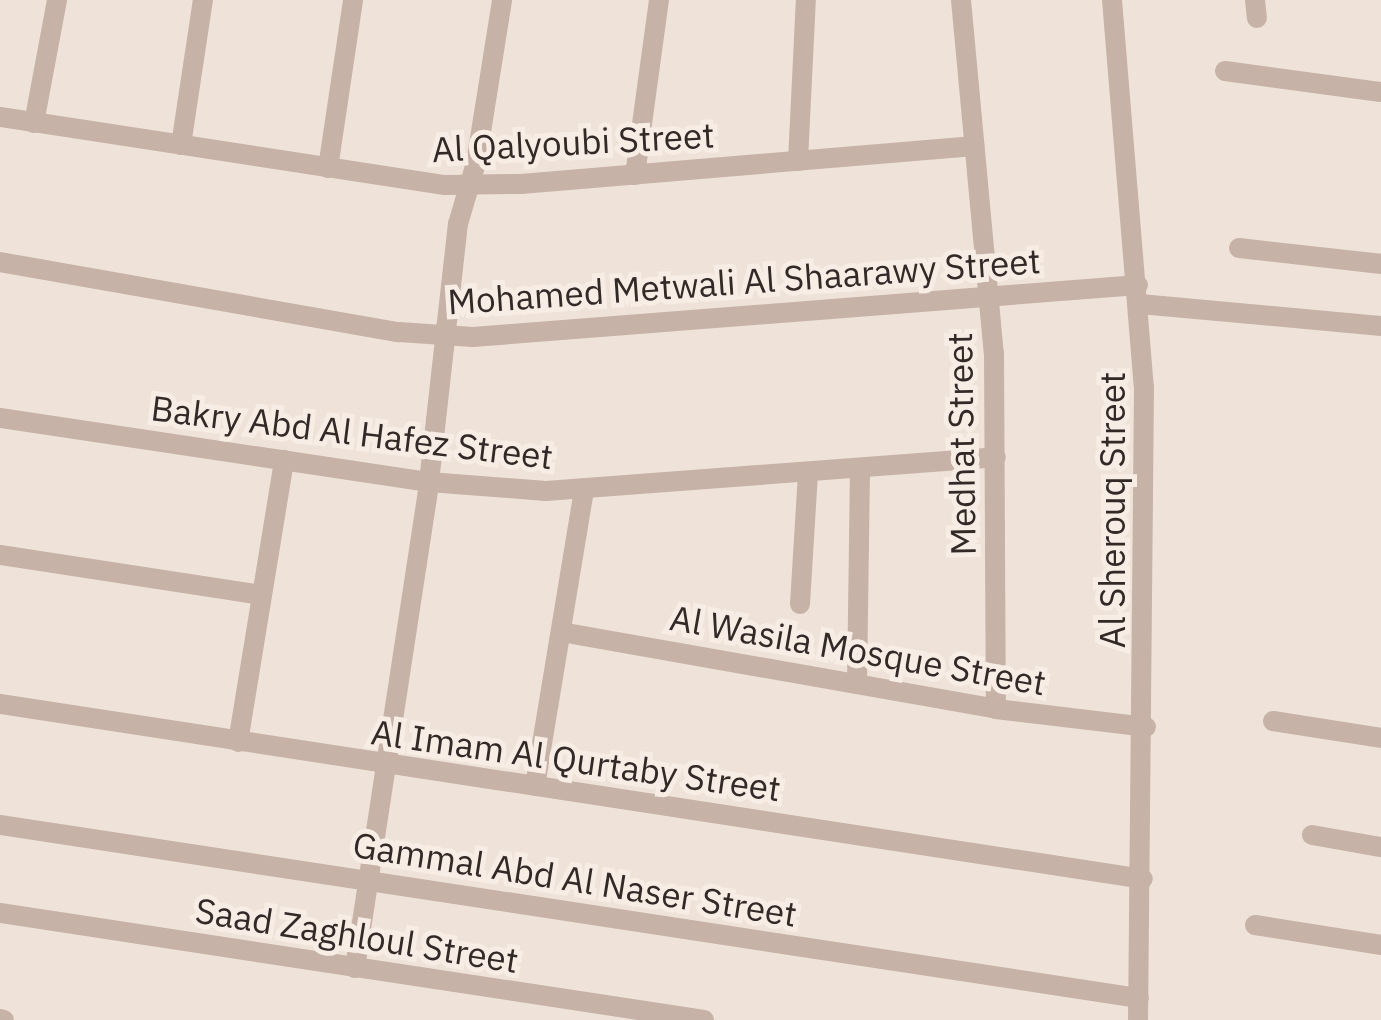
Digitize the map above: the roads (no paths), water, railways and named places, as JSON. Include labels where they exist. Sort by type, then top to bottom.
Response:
[{"type":"street","points":[[34,123],[57,0]]},
{"type":"street","points":[[181,145],[202,0]]},
{"type":"street","points":[[328,168],[353,0]]},
{"type":"street","points":[[355,968],[429,482],[458,224],[470,185],[502,0]]},
{"type":"street","points":[[635,175],[659,0]]},
{"type":"street","points":[[798,161],[806,0]]},
{"type":"street","name":"Medhat Street","points":[[961,0],[991,297],[996,457],[996,708]]},
{"type":"street","name":"Al Sherouq Street","points":[[1112,0],[1139,295],[1146,727],[1138,1020]]},
{"type":"street","points":[[1224,71],[1381,92]]},
{"type":"street","name":"Al Qalyoubi Street","points":[[0,117],[328,168],[470,185],[974,146]]},
{"type":"street","points":[[1239,248],[1381,264]]},
{"type":"street","name":"Mohamed Metwali Al Shaarawy Street","points":[[0,262],[445,336],[991,297],[1139,295],[1381,326]]},
{"type":"street","name":"Bakry Abd Al Hafez Street","points":[[0,418],[429,482],[584,492],[996,457]]},
{"type":"street","points":[[238,742],[284,460]]},
{"type":"street","points":[[857,684],[860,469]]},
{"type":"street","points":[[800,604],[808,473]]},
{"type":"street","points":[[535,786],[584,492]]},
{"type":"street","points":[[0,555],[262,595]]},
{"type":"street","name":"Al Wasila Mosque Street","points":[[561,632],[996,708],[1146,727]]},
{"type":"street","name":"Al Imam Al Qurtaby Street","points":[[0,704],[1144,879]]},
{"type":"street","points":[[1273,721],[1381,738]]},
{"type":"street","name":"Gammal Abd Al Naser Street","points":[[0,826],[1139,998]]},
{"type":"street","points":[[1312,835],[1381,848]]},
{"type":"street","name":"Saad Zaghloul Street","points":[[0,914],[704,1020]]},
{"type":"street","points":[[1255,925],[1381,945]]}]
